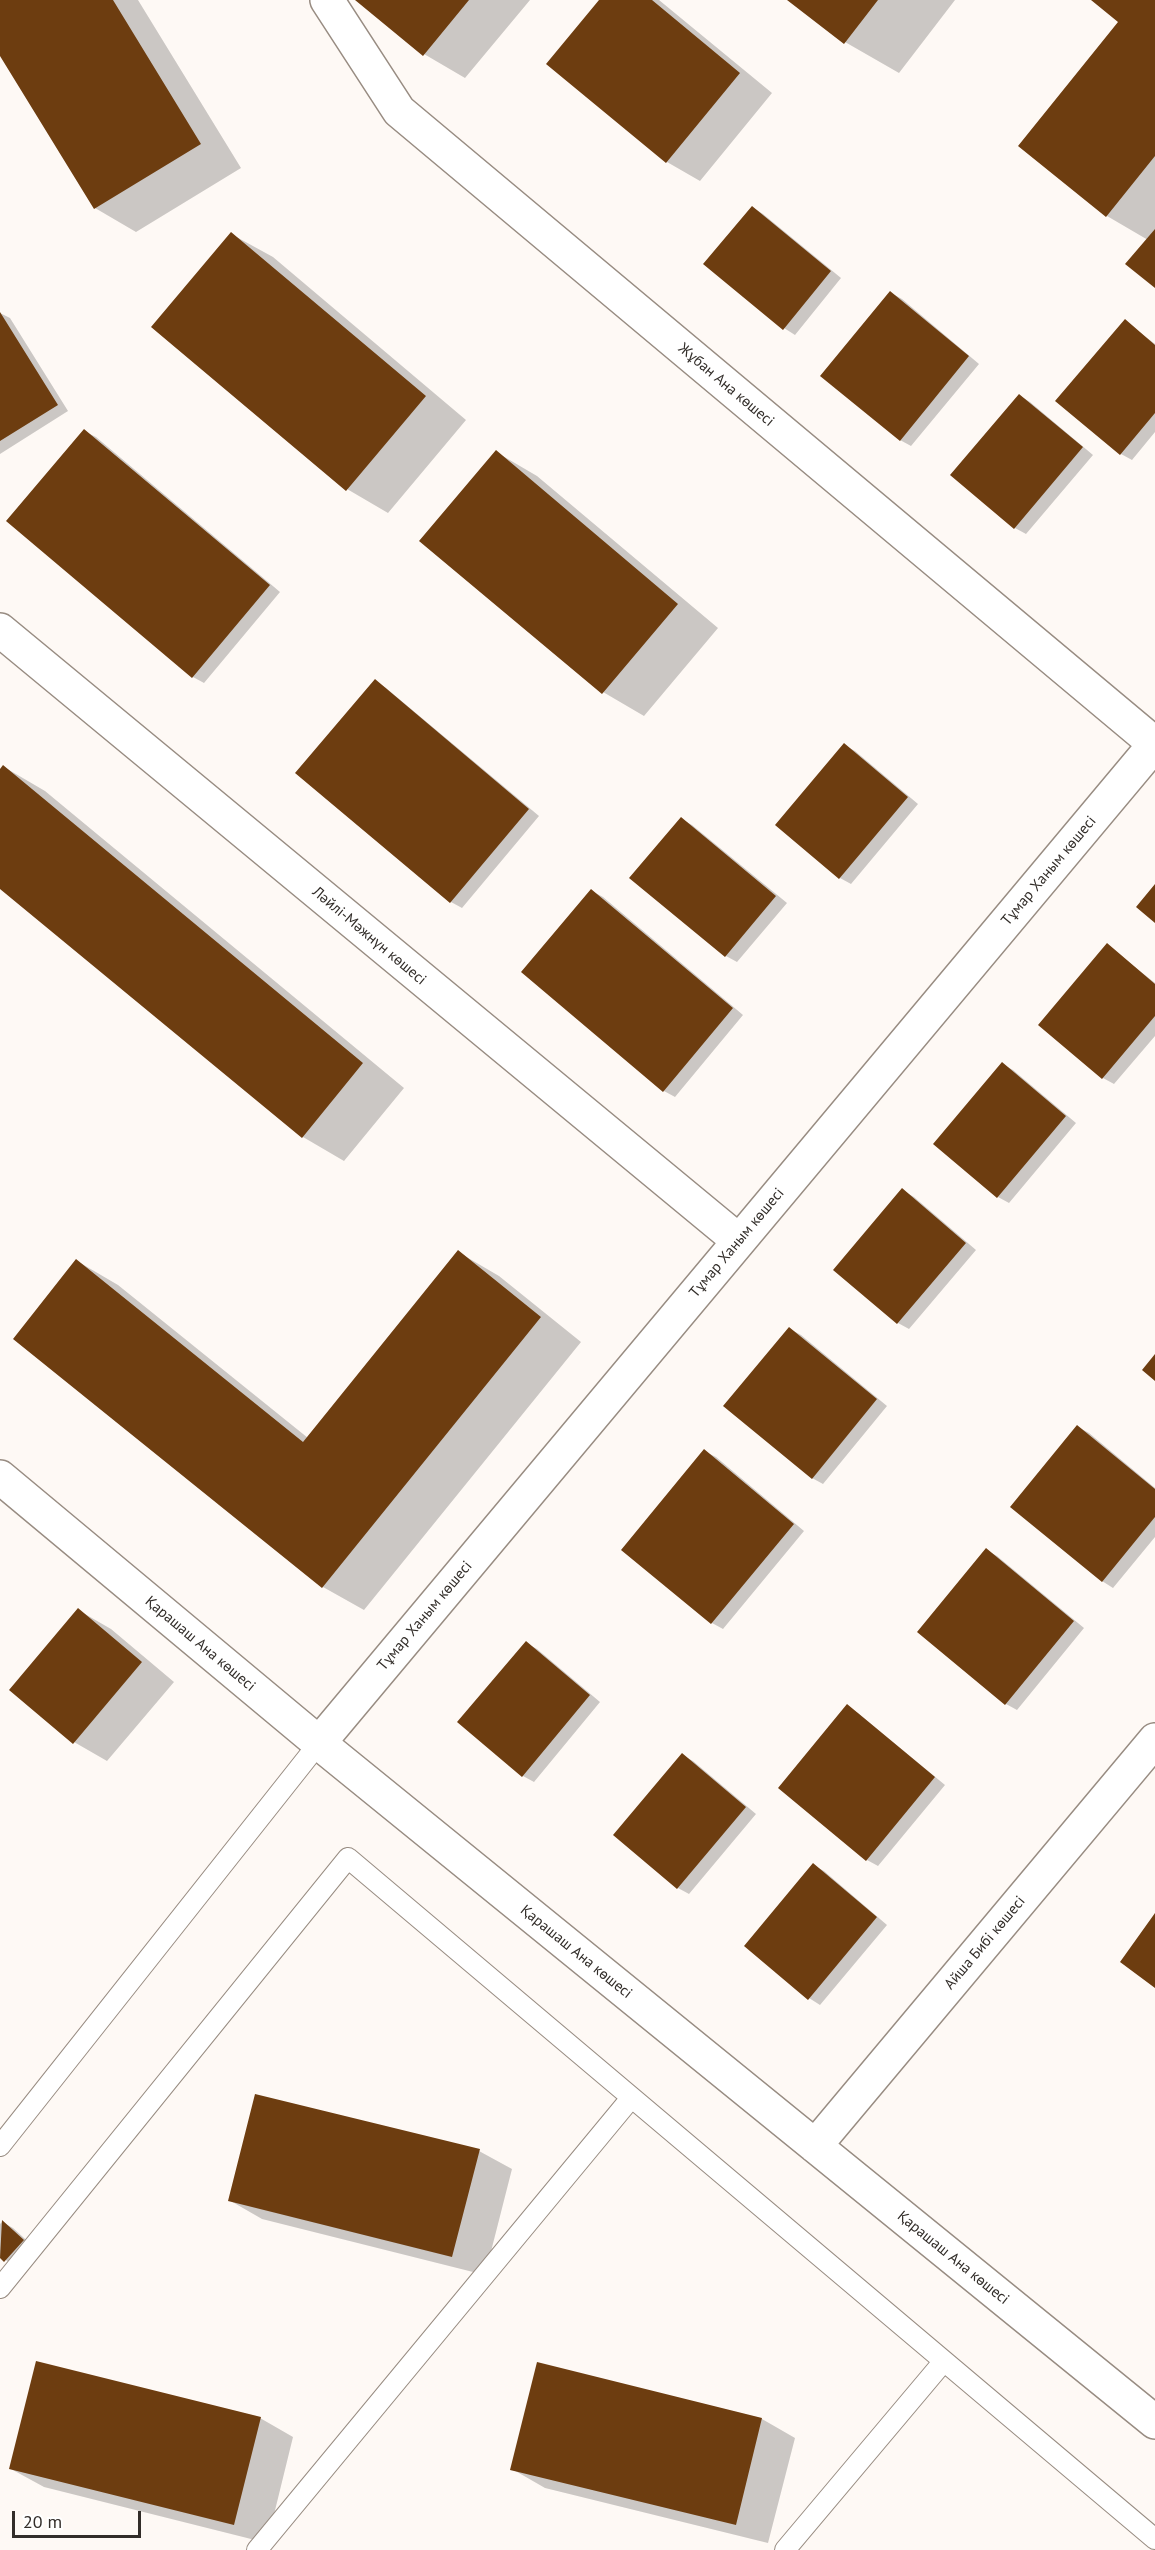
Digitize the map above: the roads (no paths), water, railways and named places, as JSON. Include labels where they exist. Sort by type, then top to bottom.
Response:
[{"type":"street","name":"Жұбан Ана көшесі","points":[[327,0],[399,111],[1155,744]]},
{"type":"street","name":"Ләйлі-Мәжнүн көшесі","points":[[0,630],[739,1241]]},
{"type":"street","name":"Тұмар Ханым көшесі","points":[[319,1743],[1155,744]]},
{"type":"street","name":"Қарашаш Ана көшесі","points":[[0,1477],[319,1743],[1155,2422]]},
{"type":"street","name":"Айша Бибі көшесі","points":[[815,2146],[1155,1740]]},
{"type":"lane","points":[[0,2146],[319,1743]]},
{"type":"lane","points":[[1,2284],[348,1858],[1155,2540]]},
{"type":"lane","points":[[257,2550],[631,2098]]},
{"type":"lane","points":[[784,2550],[944,2361]]}]
